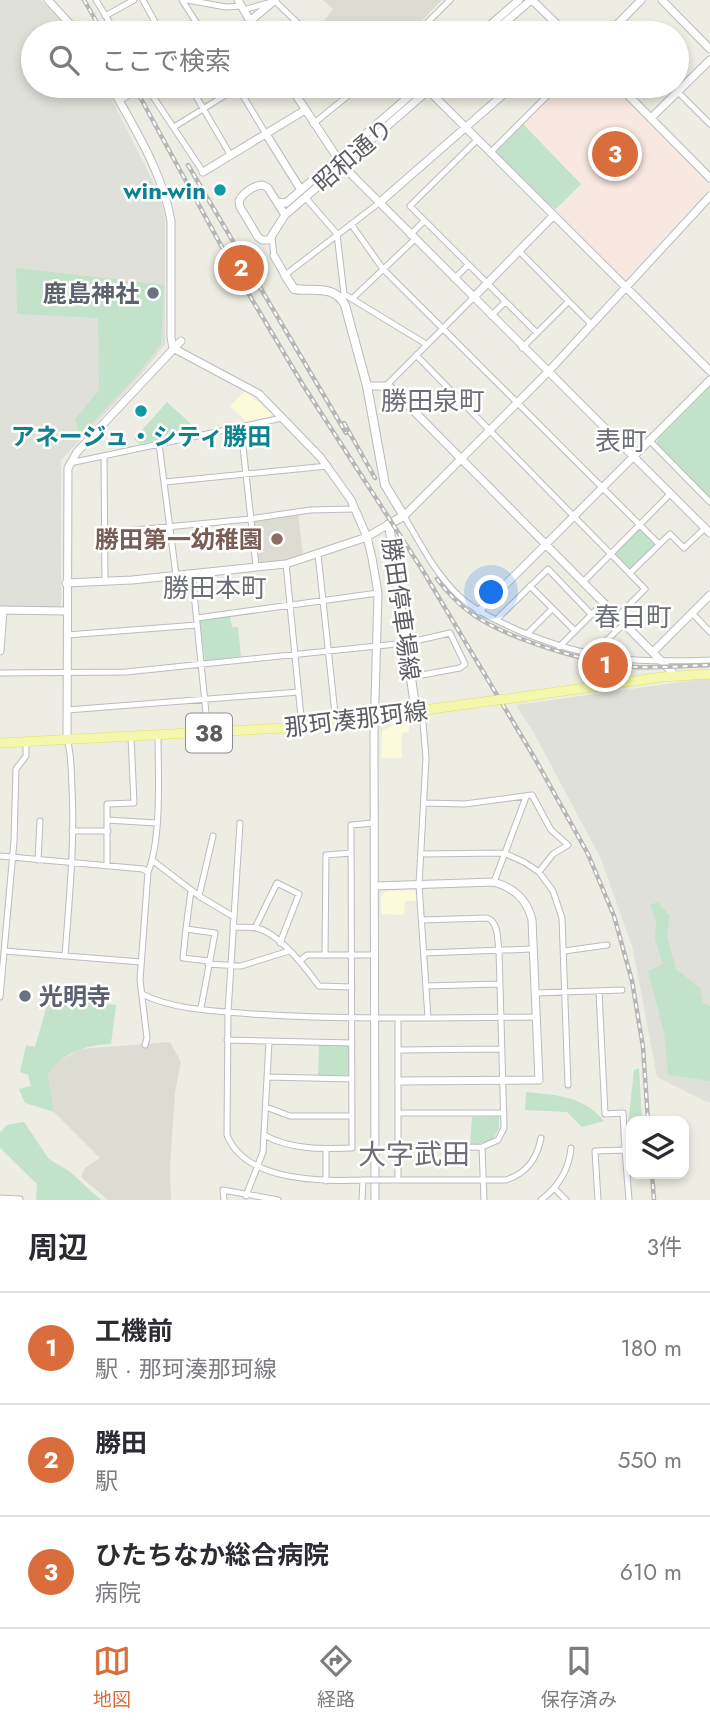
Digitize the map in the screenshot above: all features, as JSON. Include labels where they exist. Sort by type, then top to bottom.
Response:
[{"type":"main road","points":[[285,275],[294,289],[327,290],[342,295]]},
{"type":"main road","name":"勝田停車場線","points":[[342,295],[367,386],[385,485],[404,516],[389,524],[411,677],[419,712]]},
{"type":"main road","name":"那珂湊那珂線","points":[[0,743],[302,727],[676,676],[710,674]]},
{"type":"street","points":[[48,0],[67,21]]},
{"type":"street","points":[[96,0],[108,21]]},
{"type":"street","points":[[105,16],[134,0]]},
{"type":"street","points":[[143,0],[154,21]]},
{"type":"street","points":[[185,0],[226,7],[275,0]]},
{"type":"street","points":[[185,0],[196,21]]},
{"type":"street","points":[[240,5],[250,21],[275,0]]},
{"type":"street","points":[[275,0],[296,21]]},
{"type":"street","points":[[430,21],[450,0]]},
{"type":"street","points":[[495,21],[519,0]]},
{"type":"street","points":[[507,21],[531,0],[553,21]]},
{"type":"street","points":[[621,21],[641,0]]},
{"type":"street","points":[[662,0],[683,21]]},
{"type":"street","points":[[689,27],[710,48]]},
{"type":"street","points":[[689,81],[710,60]]},
{"type":"street","points":[[117,98],[161,184],[168,206],[173,348]]},
{"type":"street","points":[[119,101],[124,98]]},
{"type":"street","points":[[154,98],[203,172],[305,110]]},
{"type":"street","points":[[197,98],[231,156]]},
{"type":"street","points":[[174,127],[219,98]]},
{"type":"street","points":[[245,98],[303,194],[337,234],[342,295],[353,298],[426,344]]},
{"type":"street","points":[[299,98],[339,162],[707,531],[684,548],[670,534],[629,573]]},
{"type":"street","points":[[313,124],[345,98]]},
{"type":"street","name":"昭和通り","points":[[285,215],[303,194],[413,98]]},
{"type":"street","points":[[437,98],[710,371]]},
{"type":"street","points":[[264,241],[272,236],[285,215],[268,188],[263,185],[255,187],[242,195],[240,207],[285,275],[379,203],[499,98]]},
{"type":"street","points":[[490,153],[545,98]]},
{"type":"street","points":[[631,98],[710,178]]},
{"type":"street","points":[[651,118],[672,98]]},
{"type":"street","points":[[684,98],[710,124]]},
{"type":"street","points":[[477,140],[410,206],[537,333]]},
{"type":"street","points":[[276,201],[286,203],[303,194]]},
{"type":"street","points":[[710,197],[548,372],[404,516],[441,575],[456,593],[496,620],[559,646],[591,655],[663,662],[710,660]]},
{"type":"street","points":[[386,386],[553,216]]},
{"type":"street","points":[[353,298],[383,269],[424,221]]},
{"type":"street","points":[[351,224],[383,269],[659,544]]},
{"type":"street","points":[[272,236],[274,256]]},
{"type":"street","points":[[519,251],[591,324]]},
{"type":"street","points":[[454,279],[468,265]]},
{"type":"street","points":[[491,316],[505,302]]},
{"type":"street","points":[[522,348],[568,302]]},
{"type":"street","points":[[65,956],[72,862],[66,611],[69,463],[181,341]]},
{"type":"street","points":[[173,348],[252,389],[328,466],[355,509],[367,537],[376,574],[375,1200]]},
{"type":"street","points":[[416,355],[645,589],[618,616]]},
{"type":"street","points":[[479,611],[710,380]]},
{"type":"street","points":[[367,386],[386,386],[461,458],[676,676]]},
{"type":"street","points":[[69,463],[282,418]]},
{"type":"street","points":[[241,428],[256,566]]},
{"type":"street","points":[[650,441],[710,502]]},
{"type":"street","points":[[159,444],[176,575]]},
{"type":"street","points":[[104,456],[105,582]]},
{"type":"street","points":[[165,482],[328,466]]},
{"type":"street","points":[[583,582],[670,494]]},
{"type":"street","points":[[104,533],[250,519],[310,510],[355,509]]},
{"type":"street","points":[[66,583],[105,582],[286,564],[367,537],[389,524]]},
{"type":"street","points":[[318,554],[336,723]]},
{"type":"street","points":[[286,564],[302,727]]},
{"type":"street","points":[[496,620],[548,569],[592,614]]},
{"type":"street","points":[[192,573],[208,733]]},
{"type":"street","points":[[530,586],[575,631]]},
{"type":"street","points":[[197,618],[377,593]]},
{"type":"street","points":[[654,651],[710,595]]},
{"type":"street","points":[[559,646],[604,602]]},
{"type":"street","points":[[527,634],[552,609]]},
{"type":"street","points":[[0,651],[2,610],[66,611]]},
{"type":"street","points":[[692,613],[710,632]]},
{"type":"street","points":[[591,655],[625,623]]},
{"type":"street","points":[[67,635],[197,625]]},
{"type":"street","points":[[0,673],[126,672],[406,643],[450,633],[465,664],[460,668],[411,677]]},
{"type":"street","points":[[67,710],[299,692]]},
{"type":"street","points":[[419,712],[426,758],[419,885],[428,1018]]},
{"type":"street","points":[[145,1045],[147,1038],[141,962],[148,872],[152,860],[158,805],[158,736]]},
{"type":"street","points":[[107,866],[107,804],[134,803],[131,737]]},
{"type":"street","points":[[0,997],[14,841],[16,769],[26,756],[26,742]]},
{"type":"street","points":[[424,803],[466,804],[532,795],[551,830],[568,845],[553,854],[539,872]]},
{"type":"street","points":[[494,883],[526,797]]},
{"type":"street","points":[[107,820],[156,823]]},
{"type":"street","points":[[38,860],[40,821]]},
{"type":"street","points":[[240,823],[227,1040],[227,1135],[240,1155],[259,1166],[300,1178],[326,1181],[506,1180],[523,1171],[535,1158],[541,1138]]},
{"type":"street","points":[[264,1135],[290,1145],[326,1149],[352,1148],[351,825],[374,823]]},
{"type":"street","points":[[72,831],[108,831]]},
{"type":"street","points":[[198,896],[213,836]]},
{"type":"street","points":[[325,954],[327,855],[351,853]]},
{"type":"street","points":[[421,853],[504,853],[539,872],[553,891],[561,912],[568,1085]]},
{"type":"street","points":[[0,856],[148,872]]},
{"type":"street","points":[[152,860],[198,896],[234,916]]},
{"type":"street","points":[[255,928],[277,883],[299,894],[279,943]]},
{"type":"street","points":[[375,886],[494,883],[509,887],[524,901],[532,919],[539,1080],[399,1081]]},
{"type":"street","points":[[191,890],[183,958],[232,966],[289,951]]},
{"type":"street","points":[[399,1148],[482,1147],[493,1144],[502,1135],[504,1113],[496,925],[487,918],[422,920]]},
{"type":"street","points":[[233,927],[255,928],[267,933],[301,960],[319,986],[352,987]]},
{"type":"street","points":[[186,929],[215,933],[201,1008]]},
{"type":"street","points":[[564,951],[607,945]]},
{"type":"street","points":[[424,953],[533,949]]},
{"type":"street","points":[[4,951],[141,962]]},
{"type":"street","points":[[301,960],[307,955],[374,955]]},
{"type":"street","points":[[426,986],[500,984]]},
{"type":"street","points":[[535,993],[622,990]]},
{"type":"street","points":[[599,992],[605,1114],[623,1113],[629,1200]]},
{"type":"street","points":[[142,994],[153,999],[228,1012],[352,1018],[536,1017]]},
{"type":"street","points":[[398,1018],[398,1180]]},
{"type":"street","points":[[227,1040],[352,1043]]},
{"type":"street","points":[[246,1196],[259,1166],[264,1135],[269,1041]]},
{"type":"street","points":[[399,1050],[501,1049]]},
{"type":"street","points":[[268,1077],[352,1079]]},
{"type":"street","points":[[266,1107],[290,1116],[352,1116]]},
{"type":"street","points":[[399,1113],[504,1113]]},
{"type":"street","points":[[482,1147],[484,1200]]},
{"type":"street","points":[[326,1149],[326,1181]]},
{"type":"street","points":[[541,1200],[555,1189],[568,1164],[571,1149]]},
{"type":"street","points":[[598,1200],[595,1151],[625,1150]]},
{"type":"street","points":[[362,1200],[366,1180]]},
{"type":"street","points":[[555,1189],[566,1200]]},
{"type":"street","points":[[224,1200],[223,1190],[278,1200]]},
{"type":"street","points":[[0,1198],[20,1199]]},
{"type":"shaded area","points":[[0,0],[41,0],[60,21],[21,21],[21,98],[111,98],[161,198],[165,220],[165,344],[137,380],[61,460],[61,605],[54,608],[0,606]]},
{"type":"shaded area","points":[[323,0],[442,0],[422,21],[324,21],[333,9]]},
{"type":"shaded area","points":[[548,98],[624,98],[708,184],[708,190],[627,276],[621,276],[558,212],[584,187],[522,123]]},
{"type":"shaded area","points":[[522,123],[581,184],[556,209],[545,203],[495,153],[494,150]]},
{"type":"shaded area","points":[[16,268],[164,285],[161,344],[133,380],[80,436],[75,419],[99,390],[98,318],[17,314]]},
{"type":"shaded area","points":[[710,385],[710,498],[657,445],[657,438]]},
{"type":"shaded area","points":[[245,391],[272,414],[270,417],[247,422],[230,406]]},
{"type":"shaded area","points":[[167,402],[200,432],[140,444],[134,439]]},
{"type":"shaded area","name":"勝田第一幼稚園","points":[[298,513],[303,555],[286,561],[257,563],[254,521]]},
{"type":"shaded area","points":[[639,524],[659,544],[630,573],[610,553]]},
{"type":"shaded area","points":[[230,615],[232,627],[238,627],[241,658],[205,661],[199,622],[202,618]]},
{"type":"shaded area","points":[[710,678],[710,1102],[707,1102],[657,1077],[633,949],[601,859],[534,733],[516,705]]},
{"type":"shaded area","points":[[408,722],[409,732],[402,733],[402,758],[381,758],[382,731]]},
{"type":"shaded area","points":[[415,890],[418,901],[405,901],[404,915],[381,914],[381,896],[386,891]]},
{"type":"shaded area","points":[[658,902],[670,916],[667,936],[676,969],[700,988],[703,1003],[710,1006],[710,1081],[668,1075],[664,1032],[648,971],[663,964],[655,940],[656,921],[650,905]]},
{"type":"shaded area","points":[[50,995],[116,1005],[111,1044],[76,1051],[61,1060],[48,1074],[54,1112],[25,1103],[19,1089],[31,1086],[28,1075],[20,1072],[26,1045],[35,1047]]},
{"type":"shaded area","points":[[170,1042],[181,1062],[175,1092],[170,1167],[171,1200],[108,1200],[81,1177],[85,1168],[100,1158],[54,1112],[48,1074],[55,1064],[80,1049]]},
{"type":"shaded area","points":[[319,1044],[349,1045],[350,1075],[318,1076]]},
{"type":"shaded area","points":[[639,1068],[642,1116],[629,1116],[634,1070]]},
{"type":"shaded area","points":[[526,1092],[569,1098],[587,1106],[604,1121],[582,1127],[567,1112],[525,1110]]},
{"type":"shaded area","points":[[499,1116],[499,1128],[492,1141],[470,1146],[472,1117]]},
{"type":"shaded area","points":[[24,1122],[49,1159],[69,1171],[101,1200],[36,1200],[37,1184],[0,1148],[0,1132],[7,1125]]},
{"type":"railway","points":[[84,0],[96,21]]},
{"type":"railway","points":[[141,98],[235,271],[303,385],[423,571],[534,757],[588,854],[614,916],[632,981],[643,1047],[648,1116]]},
{"type":"railway","points":[[188,165],[346,433]]},
{"type":"railway","points":[[344,423],[375,478]]},
{"type":"railway","points":[[437,579],[462,606],[486,623],[550,649],[595,661],[634,667],[710,665]]},
{"type":"railway","points":[[652,1179],[654,1200]]},
{"type":"place","name":"ひたちなか総合病院","points":[[615,154]]},
{"type":"place","name":"win-win","points":[[220,190]]},
{"type":"place","name":"勝田","points":[[241,268]]},
{"type":"place","name":"鹿島神社","points":[[153,293]]},
{"type":"place","name":"アネージュ・シティ勝田","points":[[141,411]]},
{"type":"place","name":"勝田第一幼稚園","points":[[277,539]]},
{"type":"place","name":"工機前","points":[[605,665]]},
{"type":"place","name":"光明寺","points":[[25,996]]},
{"type":"district","name":"勝田泉町","points":[[433,401]]},
{"type":"district","name":"表町","points":[[621,441]]},
{"type":"district","name":"勝田本町","points":[[215,588]]},
{"type":"district","name":"春日町","points":[[633,617]]},
{"type":"district","name":"大字武田","points":[[414,1154]]}]
